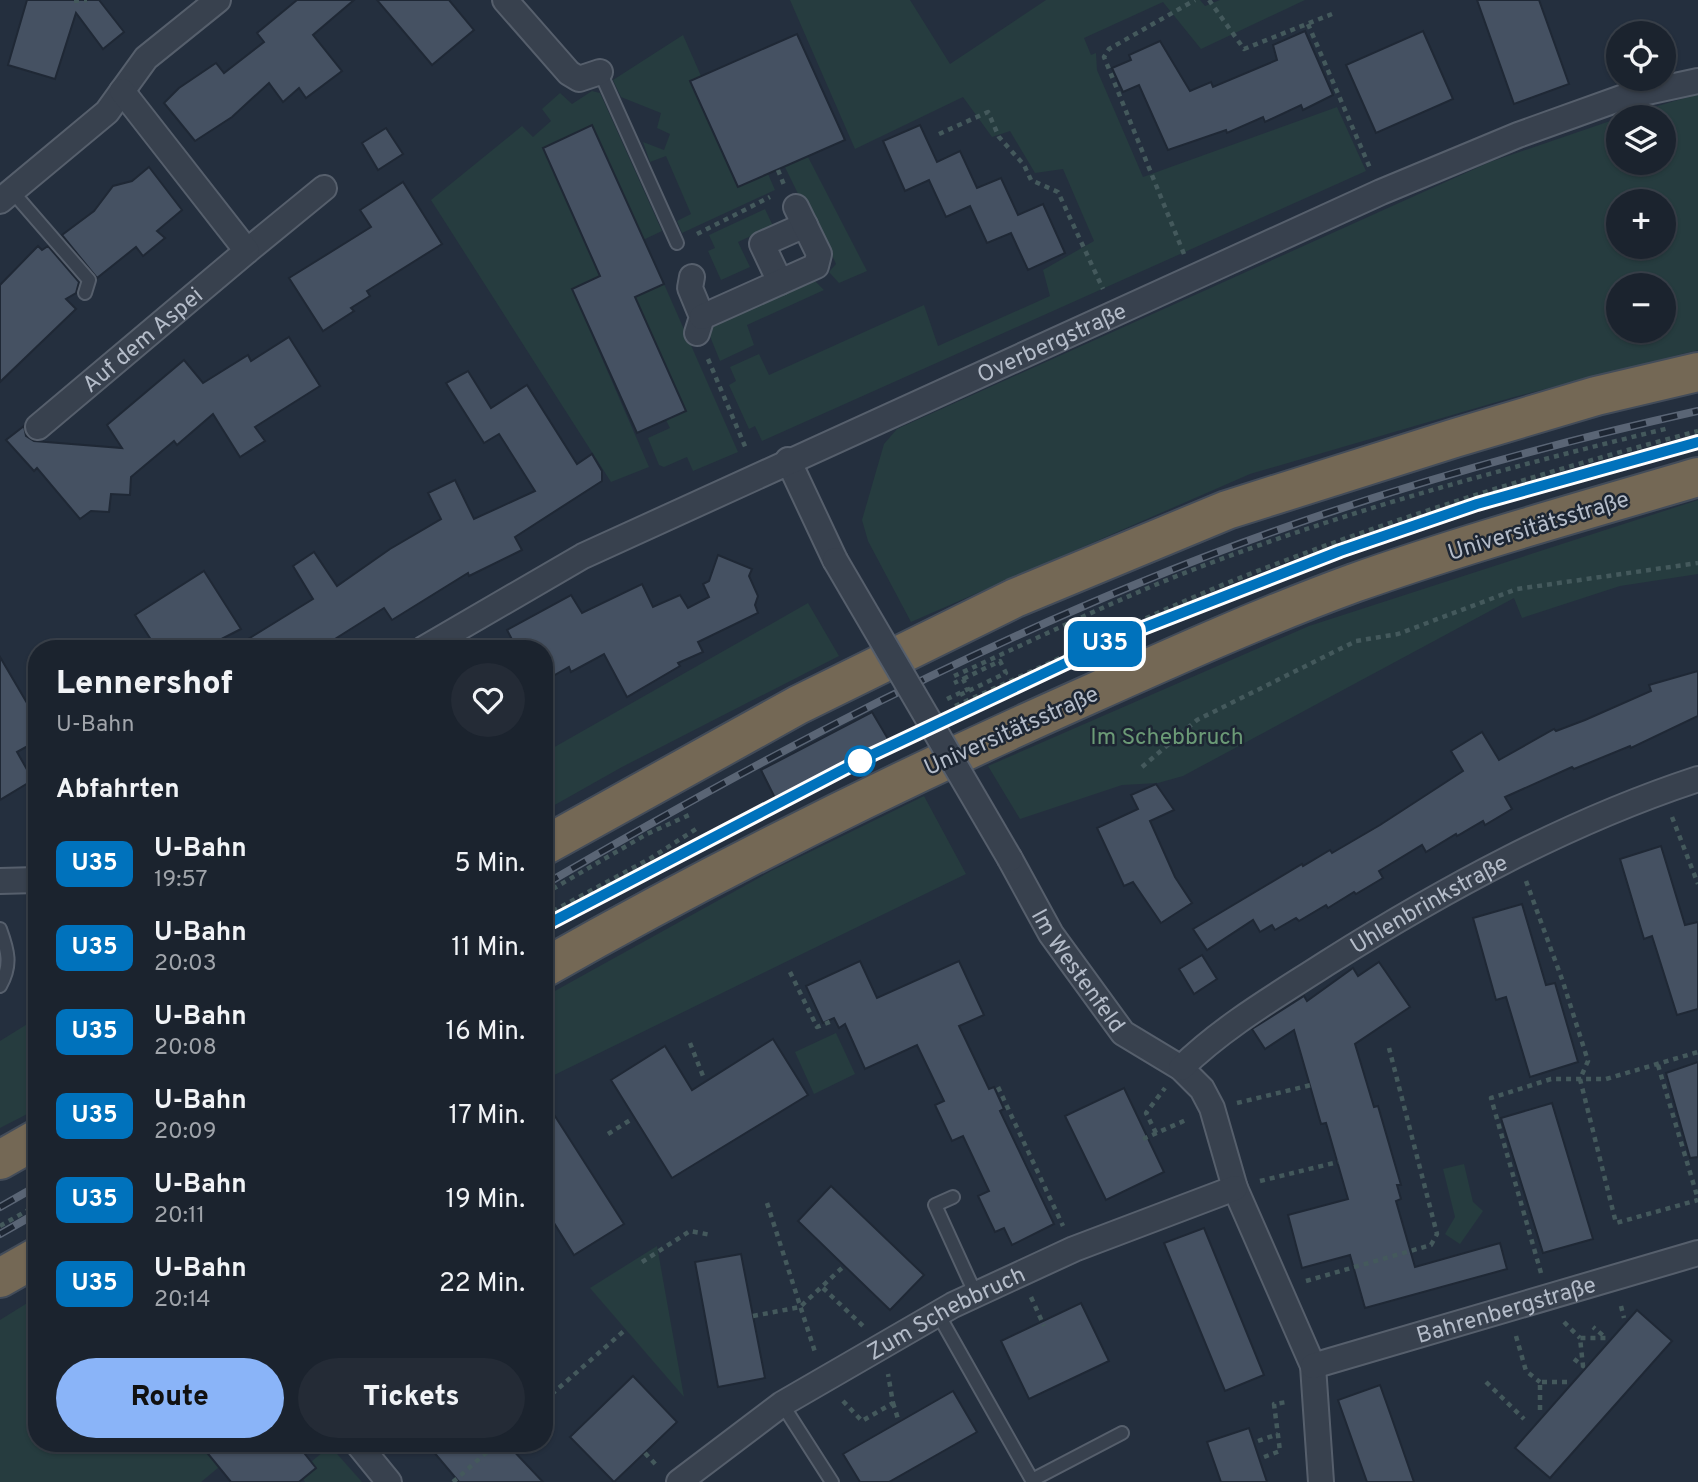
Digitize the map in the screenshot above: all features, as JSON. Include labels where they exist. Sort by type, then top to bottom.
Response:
[{"type":"highway","points":[[553,841],[798,705],[1015,598],[1227,510],[1583,400],[1698,372]]},
{"type":"highway","name":"Universitätsstraße","points":[[553,963],[660,902],[881,789],[1213,638],[1353,584],[1483,540],[1698,477]]},
{"type":"highway","points":[[0,1160],[28,1144]]},
{"type":"highway","points":[[0,1278],[28,1262]]},
{"type":"street","points":[[6,196],[107,112],[146,58],[218,0]]},
{"type":"street","points":[[505,0],[569,73],[579,79],[600,72]]},
{"type":"street","name":"Overbergstraße","points":[[438,640],[583,556],[788,460],[1194,277],[1518,135],[1624,97],[1698,81]]},
{"type":"street","points":[[122,91],[247,251]]},
{"type":"street","name":"Auf dem Aspei","points":[[38,427],[324,188]]},
{"type":"street","points":[[692,277],[690,288],[704,312],[780,282],[816,266],[819,254],[796,207],[762,244],[780,282]]},
{"type":"street","name":"Im Westenfeld","points":[[788,460],[835,560],[1063,953],[1123,1032],[1181,1068],[1202,1089],[1212,1108],[1235,1188],[1313,1366],[1321,1482]]},
{"type":"street","name":"Uhlenbrinkstraße","points":[[1181,1068],[1211,1038],[1401,917],[1516,856],[1662,791],[1698,779]]},
{"type":"street","points":[[0,881],[28,880]]},
{"type":"street","name":"Zum Schebbruch","points":[[678,1482],[782,1404],[938,1314],[1074,1249],[1235,1188]]},
{"type":"street","name":"Bahrenbergstraße","points":[[1313,1366],[1698,1253]]},
{"type":"street","points":[[365,1452],[389,1482]]},
{"type":"lane","points":[[600,72],[677,243]]},
{"type":"lane","points":[[6,196],[89,280],[85,293]]},
{"type":"lane","points":[[0,929],[9,955],[7,972],[0,986]]},
{"type":"lane","points":[[953,1197],[936,1205],[976,1295]]},
{"type":"lane","points":[[938,1314],[1032,1480],[1122,1433]]},
{"type":"lane","points":[[782,1404],[832,1482]]},
{"type":"path","points":[[74,1],[87,0]]},
{"type":"path","points":[[1194,277],[1130,127],[1104,57],[1108,49],[1195,0]]},
{"type":"path","points":[[1209,0],[1244,49],[1332,15]]},
{"type":"path","points":[[1308,24],[1357,139]]},
{"type":"path","points":[[939,134],[988,112],[999,138],[1024,165],[1031,180],[1058,192],[1100,282]]},
{"type":"path","points":[[778,170],[796,207]]},
{"type":"path","points":[[696,234],[775,195]]},
{"type":"path","points":[[704,312],[758,474]]},
{"type":"path","points":[[954,676],[1104,606],[1262,544],[1504,469],[1669,428]]},
{"type":"path","points":[[1142,767],[1198,720],[1356,641],[1398,634],[1517,589],[1698,563]]},
{"type":"path","points":[[1121,627],[1125,635]]},
{"type":"path","points":[[954,683],[1000,662],[1006,673],[960,695]]},
{"type":"path","points":[[951,697],[968,690],[963,679]]},
{"type":"path","points":[[1662,791],[1698,884]]},
{"type":"path","points":[[553,889],[647,834],[689,815]]},
{"type":"path","points":[[553,911],[651,858],[696,829]]},
{"type":"path","points":[[1516,856],[1563,982],[1588,1061],[1580,1079],[1616,1223],[1698,1200],[1658,1065]]},
{"type":"path","points":[[790,972],[817,1027],[832,1021]]},
{"type":"path","points":[[690,1043],[703,1076]]},
{"type":"path","points":[[1281,1289],[1431,1245],[1437,1234],[1389,1048]]},
{"type":"path","points":[[1548,1297],[1491,1098],[1550,1079],[1606,1079],[1698,1052]]},
{"type":"path","points":[[1156,1133],[1146,1113],[1181,1068]]},
{"type":"path","points":[[1259,1098],[1311,1085]]},
{"type":"path","points":[[998,1087],[1074,1249]]},
{"type":"path","points":[[608,1134],[632,1119]]},
{"type":"path","points":[[1143,1139],[1184,1121]]},
{"type":"path","points":[[1288,1175],[1338,1162]]},
{"type":"path","points":[[767,1203],[824,1379],[862,1421],[893,1403]]},
{"type":"path","points":[[0,1226],[28,1210]]},
{"type":"path","points":[[642,1262],[690,1231],[711,1235]]},
{"type":"path","points":[[753,1316],[800,1307],[844,1266]]},
{"type":"path","points":[[823,1288],[884,1345],[893,1403],[899,1422]]},
{"type":"path","points":[[1508,1308],[1526,1371],[1540,1382],[1568,1382]]},
{"type":"path","points":[[1574,1359],[1583,1366],[1580,1338],[1606,1338],[1593,1327]]},
{"type":"path","points":[[553,1393],[625,1330]]},
{"type":"path","points":[[1486,1382],[1524,1419]]},
{"type":"path","points":[[1540,1382],[1540,1410]]},
{"type":"path","points":[[1264,1457],[1280,1451],[1274,1404],[1316,1399]]},
{"type":"path","points":[[1258,1441],[1278,1434]]},
{"type":"path","points":[[453,1482],[487,1452]]},
{"type":"green space","points":[[790,0],[910,0],[950,64],[1046,0],[1200,0],[1205,6],[1220,0],[1305,0],[1201,49],[1163,2],[1084,38],[1091,55],[1096,53],[1097,70],[1143,177],[1337,107],[1366,171],[762,441],[755,426],[749,429],[729,385],[736,381],[730,367],[759,354],[769,375],[924,305],[938,346],[1050,296],[1043,270],[1094,241],[1063,169],[1035,173],[1010,131],[992,137],[963,97],[855,149]]},
{"type":"green space","points":[[683,35],[701,76],[691,82],[737,187],[768,174],[775,190],[682,233],[677,221],[691,214],[666,156],[650,162],[643,142],[664,150],[670,134],[657,128],[661,113],[621,97],[613,80]]},
{"type":"green space","points":[[592,91],[600,93],[662,231],[643,240],[592,126],[543,148],[600,276],[572,289],[649,467],[611,482],[431,200],[522,126],[533,137],[551,121],[542,109],[560,93],[572,104]]},
{"type":"green space","points":[[1698,94],[1698,350],[1514,397],[1250,474],[911,622],[868,541],[862,520],[884,444],[897,429],[1490,162],[1606,122],[1606,175],[1676,175],[1676,105],[1661,105]]},
{"type":"green space","points":[[808,157],[867,271],[839,283],[829,272],[836,264],[810,206],[803,204],[785,167]]},
{"type":"green space","points":[[765,209],[773,226],[738,242],[750,267],[721,280],[708,251],[715,248],[709,235]]},
{"type":"green space","points":[[814,280],[824,290],[747,325],[754,345],[720,361],[707,329]]},
{"type":"green space","points":[[664,284],[738,452],[693,471],[687,457],[664,467],[659,465],[648,438],[670,428],[666,420],[686,410],[635,297]]},
{"type":"green space","name":"Im Schebbruch","points":[[1698,500],[1698,574],[1620,586],[1522,618],[1514,598],[1183,776],[1158,783],[1122,785],[1020,819],[988,766],[1309,626]]},
{"type":"green space","points":[[808,603],[839,656],[622,767],[553,806],[553,748]]},
{"type":"green space","points":[[924,796],[966,874],[553,1076],[553,992],[771,871]]},
{"type":"green space","points":[[28,1024],[28,1114],[0,1128],[0,1041]]},
{"type":"green space","points":[[836,1033],[855,1074],[814,1094],[795,1052]]},
{"type":"green space","points":[[1464,1164],[1473,1202],[1483,1211],[1460,1244],[1445,1234],[1455,1217],[1443,1169]]},
{"type":"green space","points":[[657,1246],[684,1397],[590,1288]]},
{"type":"green space","points":[[28,1303],[28,1452],[207,1452],[219,1467],[201,1482],[0,1482],[0,1320]]},
{"type":"green space","points":[[323,1452],[335,1452],[362,1482],[305,1482],[303,1479],[316,1468],[311,1462]]},
{"type":"building","points":[[27,0],[99,0],[124,32],[103,49],[76,13],[55,79],[8,65]]},
{"type":"building","points":[[297,0],[354,0],[313,35],[342,71],[306,98],[299,88],[283,102],[269,83],[232,117],[195,141],[164,103],[179,88],[216,63],[224,73],[264,42],[257,33]]},
{"type":"building","points":[[377,0],[449,0],[474,30],[432,65]]},
{"type":"building","points":[[1477,0],[1539,0],[1569,84],[1514,104]]},
{"type":"building","points":[[1305,31],[1333,95],[1303,110],[1301,105],[1265,122],[1263,117],[1227,133],[1226,130],[1168,150],[1139,85],[1123,92],[1112,68],[1131,60],[1129,55],[1160,41],[1190,91],[1211,82],[1213,87],[1277,60],[1273,45]]},
{"type":"building","points":[[1423,31],[1453,99],[1376,133],[1346,65]]},
{"type":"building","points":[[797,34],[845,140],[738,187],[690,81]]},
{"type":"building","points":[[592,125],[664,284],[635,297],[686,411],[637,433],[572,289],[600,276],[543,148]]},
{"type":"building","points":[[920,125],[937,162],[960,151],[977,188],[1001,178],[1018,215],[1043,204],[1065,253],[1028,270],[1011,233],[987,243],[970,206],[946,217],[929,180],[905,191],[883,141]]},
{"type":"building","points":[[386,128],[403,154],[378,170],[362,143]]},
{"type":"building","points":[[149,167],[182,210],[157,231],[165,238],[143,256],[136,247],[97,278],[62,235],[94,211],[113,186],[132,181]]},
{"type":"building","points":[[403,182],[442,244],[367,291],[370,296],[351,308],[354,311],[323,331],[289,278],[371,227],[360,210]]},
{"type":"building","points":[[38,246],[42,250],[48,246],[79,282],[76,293],[66,299],[76,309],[0,382],[0,285]]},
{"type":"building","points":[[289,337],[320,386],[255,427],[265,441],[240,457],[213,414],[177,445],[174,441],[131,477],[130,495],[111,494],[109,512],[91,511],[80,519],[37,468],[34,471],[6,440],[24,426],[26,436],[34,441],[122,448],[107,425],[184,360],[203,383],[248,355],[251,361]]},
{"type":"building","points":[[468,371],[491,408],[527,385],[577,464],[592,454],[602,471],[602,481],[515,537],[522,550],[469,576],[468,573],[392,620],[384,608],[333,640],[247,640],[313,599],[293,566],[314,552],[337,586],[390,549],[441,519],[428,493],[455,480],[474,519],[535,491],[499,434],[484,443],[446,383]]},
{"type":"building","points":[[718,555],[752,569],[749,576],[758,596],[755,605],[758,613],[698,642],[703,652],[678,663],[680,666],[627,697],[604,654],[571,672],[569,667],[553,676],[553,640],[512,640],[507,630],[571,595],[582,613],[642,584],[653,607],[680,595],[688,608],[709,597],[703,584],[709,581]]},
{"type":"building","points":[[204,571],[241,629],[220,640],[151,640],[135,615]]},
{"type":"building","points":[[0,657],[28,705],[28,746],[17,752],[28,771],[28,783],[0,800]]},
{"type":"building","points":[[1698,671],[1698,716],[1631,748],[1630,746],[1574,769],[1572,767],[1505,797],[1512,809],[1485,825],[1483,821],[1457,836],[1456,834],[1426,852],[1422,845],[1379,871],[1383,878],[1356,894],[1354,892],[1328,908],[1326,905],[1299,921],[1296,918],[1275,930],[1272,925],[1260,932],[1253,920],[1207,950],[1193,929],[1302,864],[1303,866],[1330,850],[1332,853],[1380,825],[1463,771],[1451,751],[1482,732],[1499,760],[1554,729],[1556,731],[1585,720],[1651,691],[1649,685]]},
{"type":"building","points":[[872,712],[888,739],[775,798],[761,770]]},
{"type":"building","points":[[1156,784],[1174,810],[1150,821],[1175,877],[1192,903],[1161,923],[1133,882],[1124,886],[1097,828],[1138,809],[1131,795]]},
{"type":"building","points":[[1661,846],[1685,925],[1698,922],[1698,1009],[1677,1015],[1652,936],[1644,939],[1620,859]]},
{"type":"building","points":[[1522,904],[1546,985],[1555,983],[1578,1062],[1530,1077],[1506,997],[1496,1000],[1473,918]]},
{"type":"building","points":[[1202,955],[1217,979],[1194,994],[1179,969]]},
{"type":"building","points":[[860,961],[877,998],[959,961],[984,1015],[959,1026],[989,1089],[994,1087],[1004,1109],[1000,1111],[1054,1224],[1012,1245],[1004,1228],[995,1232],[978,1196],[989,1191],[963,1136],[952,1141],[935,1105],[944,1101],[917,1045],[865,1069],[845,1024],[839,1028],[834,1018],[823,1023],[806,986]]},
{"type":"building","points":[[1379,962],[1410,1007],[1355,1044],[1374,1107],[1378,1106],[1401,1185],[1397,1185],[1401,1199],[1396,1201],[1415,1267],[1500,1243],[1507,1269],[1365,1308],[1350,1255],[1302,1268],[1288,1215],[1348,1199],[1326,1123],[1321,1124],[1294,1030],[1265,1049],[1252,1029],[1304,996],[1307,1001],[1353,968],[1358,976]]},
{"type":"building","points":[[773,1039],[808,1095],[672,1178],[611,1080],[665,1046],[692,1090]]},
{"type":"building","points":[[1698,1062],[1698,1157],[1690,1158],[1666,1073]]},
{"type":"building","points":[[1124,1088],[1164,1172],[1106,1200],[1065,1116]]},
{"type":"building","points":[[1552,1103],[1593,1239],[1543,1253],[1501,1118]]},
{"type":"building","points":[[553,1113],[624,1224],[574,1255],[553,1221]]},
{"type":"building","points":[[831,1186],[924,1275],[890,1310],[798,1221]]},
{"type":"building","points":[[1204,1228],[1264,1375],[1225,1391],[1164,1243]]},
{"type":"building","points":[[741,1254],[765,1378],[718,1387],[695,1262]]},
{"type":"building","points":[[1081,1303],[1109,1361],[1029,1399],[1001,1341]]},
{"type":"building","points":[[1637,1310],[1672,1341],[1550,1478],[1515,1448]]},
{"type":"building","points":[[633,1376],[677,1422],[614,1482],[570,1437]]},
{"type":"building","points":[[1380,1385],[1414,1482],[1367,1482],[1338,1400]]},
{"type":"building","points":[[953,1391],[977,1432],[889,1482],[860,1482],[843,1454]]},
{"type":"building","points":[[1249,1428],[1267,1482],[1221,1482],[1207,1442]]},
{"type":"building","points":[[207,1452],[303,1452],[316,1468],[299,1482],[231,1482]]},
{"type":"building","points":[[434,1452],[515,1452],[543,1482],[459,1482]]},
{"type":"railway","points":[[553,880],[762,762],[911,686],[1139,583],[1276,531],[1415,485],[1556,445],[1698,411]]},
{"type":"railway","points":[[553,921],[867,757],[1125,635],[1340,551],[1500,497],[1698,442]]},
{"type":"railway","points":[[0,1207],[28,1191]]},
{"type":"railway","points":[[0,1234],[28,1218]]},
{"type":"metro line","name":"U35","points":[[553,921],[867,757],[963,709],[1125,635],[1235,590],[1477,504],[1698,442]]}]
